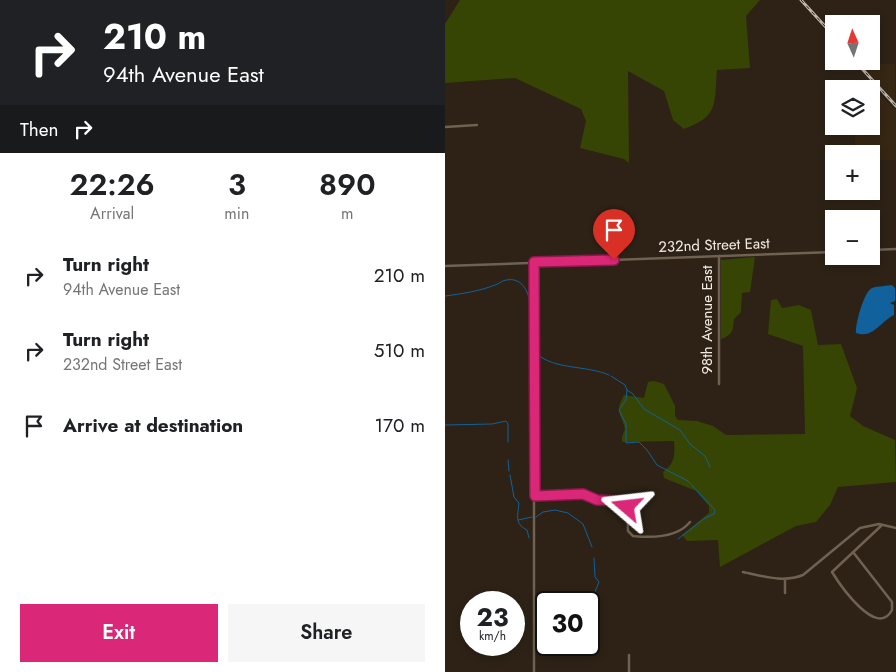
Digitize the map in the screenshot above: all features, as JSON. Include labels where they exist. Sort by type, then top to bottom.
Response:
[{"type":"street","points":[[445,126],[477,125]]},
{"type":"street","points":[[880,250],[896,249]]},
{"type":"street","name":"232nd Street East","points":[[445,266],[825,252]]},
{"type":"street","name":"98th Avenue East","points":[[719,256],[719,384]]},
{"type":"street","points":[[534,262],[534,672]]},
{"type":"street","points":[[535,496],[583,494],[597,500],[625,502],[627,507],[627,528],[631,534],[638,536],[675,534],[684,529],[690,522]]},
{"type":"street","points":[[743,572],[785,579],[803,575],[860,528],[870,525],[883,525],[896,528]]},
{"type":"street","points":[[853,552],[892,602],[891,612],[885,618],[876,619],[867,614],[832,572],[853,552],[883,525]]},
{"type":"street","points":[[785,579],[785,593]]},
{"type":"street","points":[[629,655],[629,672]]},
{"type":"shaded area","points":[[880,64],[895,64],[895,103],[880,87],[880,80],[874,80],[865,70],[880,70]]},
{"type":"shaded area","points":[[880,96],[896,110],[896,160],[880,160],[880,145],[855,145],[855,135],[880,135]]},
{"type":"green space","points":[[460,0],[760,0],[746,16],[750,68],[717,70],[713,107],[704,119],[696,124],[684,129],[673,120],[664,91],[628,71],[629,163],[624,159],[580,148],[586,121],[581,109],[515,78],[445,83],[445,24]]},
{"type":"green space","points":[[755,257],[750,292],[742,293],[741,312],[734,319],[733,329],[730,334],[721,339],[721,260]]},
{"type":"green space","points":[[777,299],[782,308],[799,305],[811,310],[818,345],[841,344],[857,388],[850,416],[863,426],[895,440],[896,482],[838,487],[830,505],[816,522],[796,526],[720,567],[718,540],[687,541],[682,535],[709,513],[709,506],[696,491],[664,478],[663,472],[670,465],[673,458],[674,441],[622,442],[625,429],[619,413],[619,406],[624,395],[644,398],[648,382],[654,381],[664,384],[675,406],[675,416],[678,420],[697,421],[713,426],[726,435],[805,434],[803,346],[768,334],[771,300]]},
{"type":"water","points":[[892,285],[895,288],[895,301],[890,303],[894,305],[894,315],[872,332],[867,334],[856,333],[861,309],[869,290],[874,287]]},
{"type":"waterway","points":[[445,296],[483,289],[506,280],[516,280],[528,294],[531,305],[532,350]]},
{"type":"waterway","points":[[537,354],[553,363],[609,375]]},
{"type":"waterway","points":[[611,376],[625,385],[627,390],[633,394],[644,409],[680,430],[690,444],[705,456],[710,467]]},
{"type":"waterway","points":[[627,390],[626,400],[619,410],[626,424],[626,443],[639,442],[657,465],[688,481],[715,510],[714,514],[705,518],[678,539]]},
{"type":"waterway","points":[[445,425],[492,424],[506,421],[508,424],[508,442]]},
{"type":"waterway","points":[[508,460],[509,471]]},
{"type":"waterway","points":[[510,475],[514,497],[519,503],[518,522],[527,530],[529,538]]},
{"type":"waterway","points":[[536,517],[543,512],[555,510],[568,513],[583,524],[592,547]]},
{"type":"waterway","points":[[518,520],[532,517]]},
{"type":"waterway","points":[[594,558],[595,577],[599,582],[595,591]]},
{"type":"railway","points":[[801,0],[825,26]]},
{"type":"railway","points":[[863,70],[896,106]]},
{"type":"route","points":[[614,260],[534,262],[535,496],[583,494],[597,500],[625,502],[627,507]]}]
